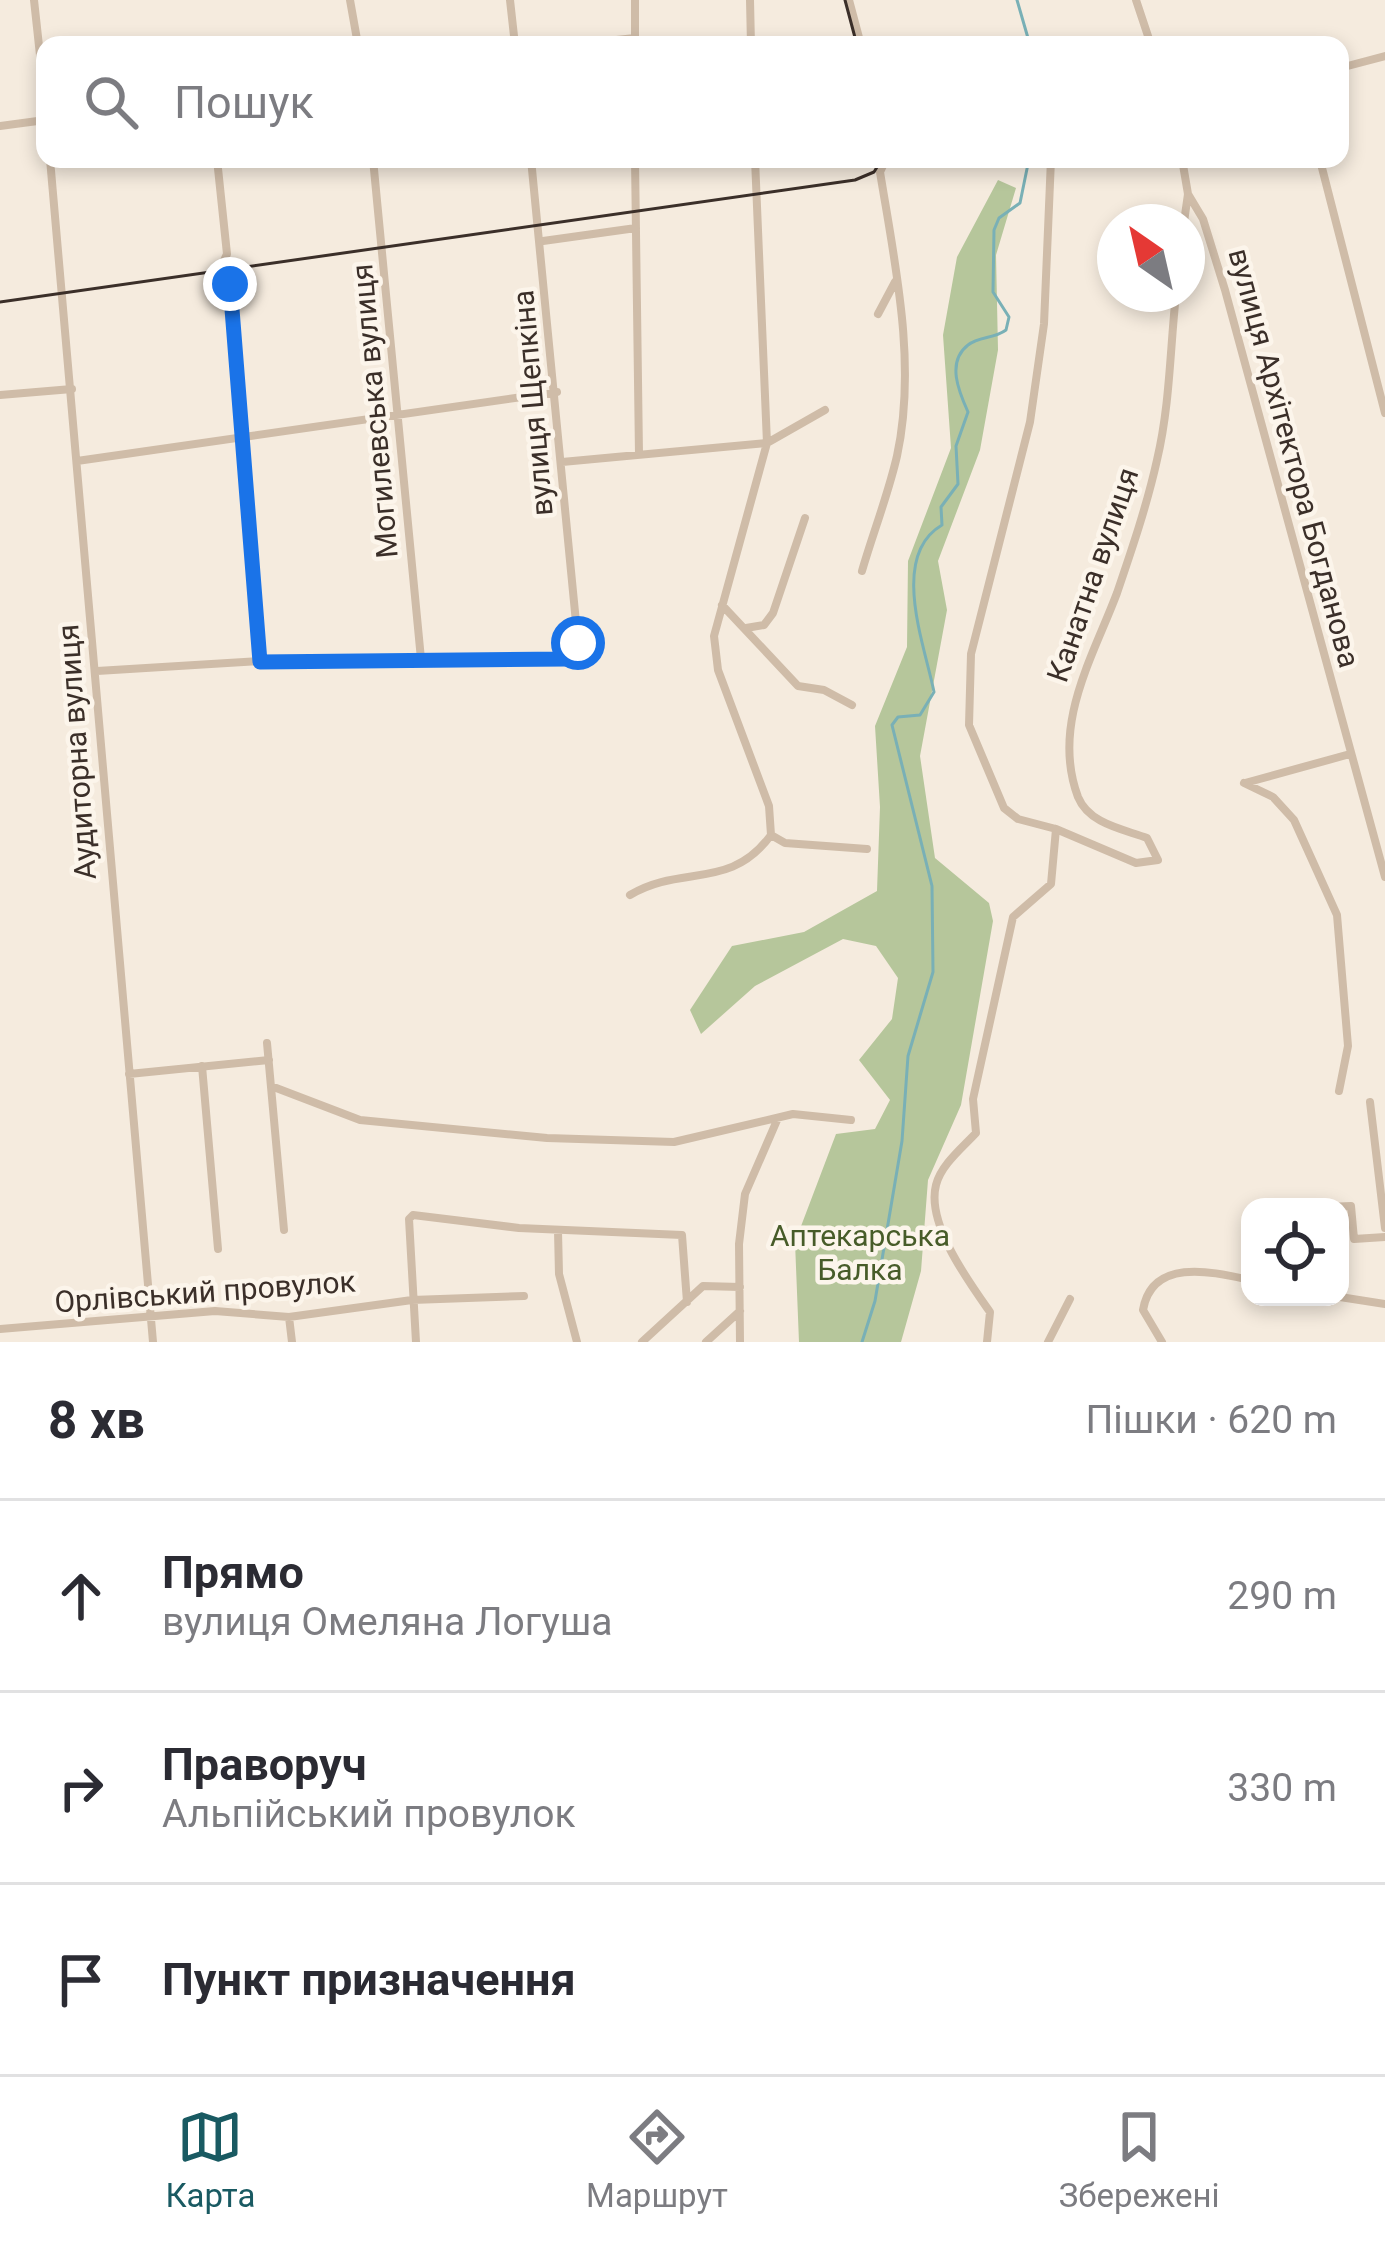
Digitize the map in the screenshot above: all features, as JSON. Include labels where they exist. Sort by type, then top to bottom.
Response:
[{"type":"street","points":[[34,0],[38,36]]},
{"type":"street","points":[[350,0],[356,36]]},
{"type":"street","points":[[510,0],[514,36]]},
{"type":"street","points":[[635,0],[635,36]]},
{"type":"street","points":[[750,0],[752,36]]},
{"type":"street","points":[[849,0],[858,36]]},
{"type":"street","points":[[1136,0],[1147,36]]},
{"type":"street","points":[[1349,66],[1385,56]]},
{"type":"street","points":[[0,126],[36,121]]},
{"type":"street","name":"Аудиторна вулиця","points":[[51,168],[153,1342]]},
{"type":"street","points":[[218,168],[227,254],[221,267],[231,290],[260,662]]},
{"type":"street","name":"Могилевська вулиця","points":[[374,168],[421,659]]},
{"type":"street","name":"вулиця Щепкіна","points":[[421,659],[567,659],[578,643],[543,241],[532,168]]},
{"type":"street","points":[[635,168],[639,454]]},
{"type":"street","points":[[630,895],[645,886],[737,869],[771,835],[769,806],[718,670],[713,636],[767,442],[754,168]]},
{"type":"street","points":[[862,571],[897,456],[903,404],[896,281],[882,168]]},
{"type":"street","points":[[987,1342],[990,1312],[952,1257],[939,1218],[936,1185],[976,1133],[973,1099],[1013,917],[1051,884],[1056,829],[1018,819],[1004,808],[969,725],[971,654],[1030,422],[1044,324],[1051,168]]},
{"type":"street","points":[[1184,168],[1187,204]]},
{"type":"street","points":[[1322,168],[1385,413]]},
{"type":"street","name":"вулиця Архітектора Богданова","points":[[1188,194],[1203,219],[1225,290],[1385,878]]},
{"type":"street","points":[[543,241],[636,228]]},
{"type":"street","points":[[878,314],[896,281]]},
{"type":"street","name":"Канатна вулиця","points":[[1056,829],[1136,863],[1158,860],[1147,838],[1096,819],[1082,806],[1071,740],[1080,680],[1114,599],[1154,475],[1165,422],[1174,312]]},
{"type":"street","points":[[0,395],[72,388]]},
{"type":"street","points":[[76,461],[556,392]]},
{"type":"street","points":[[562,462],[767,442],[825,410]]},
{"type":"street","points":[[746,628],[764,625],[773,613],[805,518]]},
{"type":"street","points":[[722,605],[746,628],[758,649],[798,686],[824,690],[852,705]]},
{"type":"street","points":[[95,670],[421,659]]},
{"type":"street","points":[[1339,1091],[1348,1046],[1337,915],[1294,820],[1273,797],[1244,783],[1350,754]]},
{"type":"street","points":[[771,835],[785,843],[866,849]]},
{"type":"street","points":[[267,1042],[284,1230]]},
{"type":"street","points":[[129,1074],[268,1060]]},
{"type":"street","points":[[202,1066],[218,1249]]},
{"type":"street","points":[[271,1086],[360,1120],[547,1138],[674,1142],[753,1119],[793,1114],[851,1120]]},
{"type":"street","points":[[1349,1206],[1354,1239],[1385,1233],[1370,1102]]},
{"type":"street","points":[[740,1342],[746,1194],[778,1118]]},
{"type":"street","points":[[416,1342],[410,1216],[559,1231],[682,1235],[687,1302]]},
{"type":"street","points":[[559,1231],[559,1274],[577,1342]]},
{"type":"street","points":[[1162,1342],[1143,1310],[1150,1291],[1164,1278],[1204,1270],[1241,1278]]},
{"type":"street","points":[[641,1342],[703,1286],[740,1286]]},
{"type":"street","name":"Орлівський провулок","points":[[0,1329],[214,1311],[289,1317],[412,1300],[524,1296]]},
{"type":"street","points":[[1349,1298],[1385,1304]]},
{"type":"street","points":[[1048,1342],[1070,1299]]},
{"type":"street","points":[[706,1342],[741,1310]]},
{"type":"street","points":[[289,1317],[292,1342]]},
{"type":"street","points":[[37,1327],[39,1342]]},
{"type":"green space","name":"Аптекарська Балка","points":[[998,180],[1016,188],[996,255],[998,350],[980,450],[938,561],[947,610],[920,756],[935,858],[989,903],[993,921],[961,1105],[928,1180],[921,1271],[901,1342],[799,1342],[795,1242],[836,1134],[875,1129],[890,1100],[859,1060],[892,1019],[898,978],[876,946],[843,939],[755,986],[701,1034],[690,1010],[732,946],[804,932],[877,891],[880,807],[875,726],[907,647],[908,561],[951,448],[943,335],[957,257]]},
{"type":"waterway","points":[[1017,0],[1027,36]]},
{"type":"waterway","points":[[862,1342],[875,1301],[902,1141],[908,1056],[933,972],[932,886],[892,725],[898,717],[920,715],[934,692],[915,603],[917,558],[926,539],[942,525],[941,507],[958,484],[956,446],[968,412],[956,377],[957,360],[972,342],[1006,330],[1009,317],[993,292],[994,230],[999,218],[1020,203],[1027,168]]},
{"type":"tram line","points":[[845,0],[855,36]]},
{"type":"tram line","points":[[0,302],[855,180],[876,168]]},
{"type":"route","points":[[230,284],[260,662],[567,659],[578,650],[578,643]]}]
